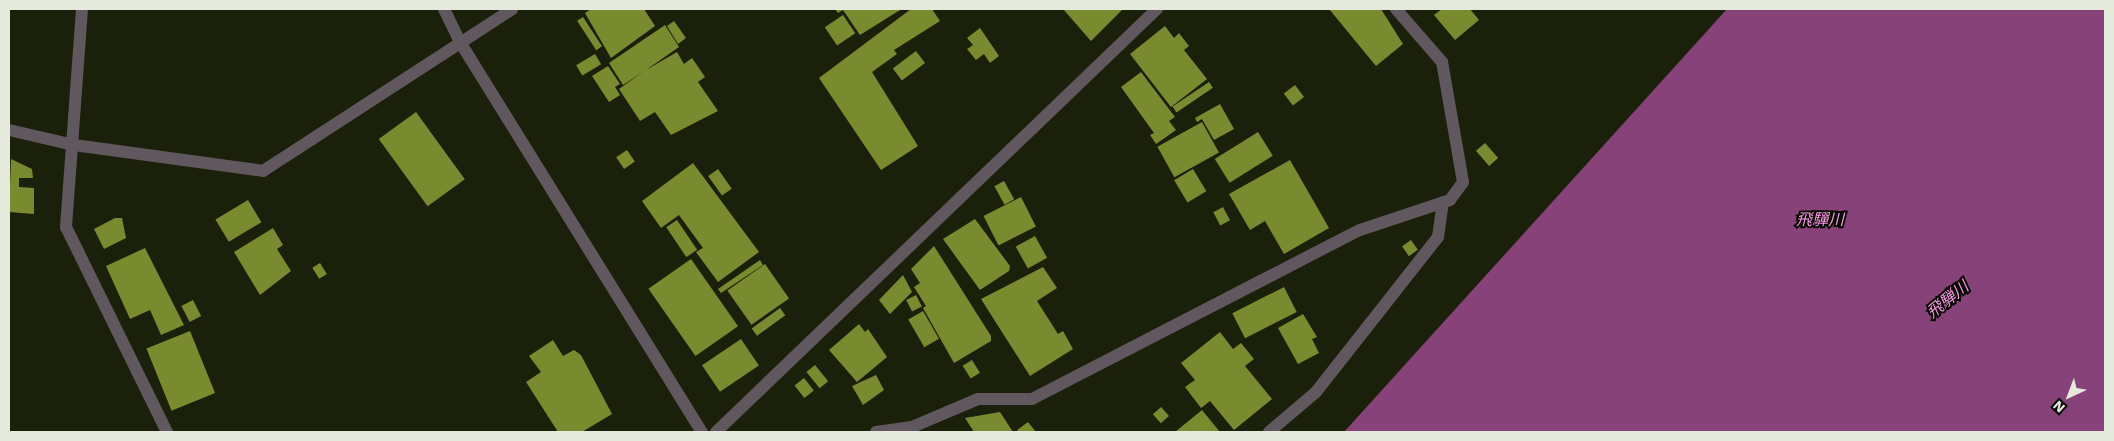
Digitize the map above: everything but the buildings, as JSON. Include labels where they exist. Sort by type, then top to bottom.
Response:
[{"type":"street","points":[[82,9],[74,145],[66,227],[167,432]]},
{"type":"street","points":[[444,9],[460,42],[702,432]]},
{"type":"street","points":[[9,130],[74,145],[263,171],[512,9]]},
{"type":"street","points":[[716,432],[1157,9]]},
{"type":"street","points":[[876,432],[912,427],[978,399],[1032,399],[1360,230],[1443,202],[1464,182],[1442,62],[1396,9]]},
{"type":"street","points":[[1269,432],[1316,392],[1438,237],[1443,202]]},
{"type":"water","name":"飛驒川","points":[[1727,9],[2105,9],[2105,432],[1344,432]]},
{"type":"water label","name":"飛騨川","points":[[1948,300]]}]
